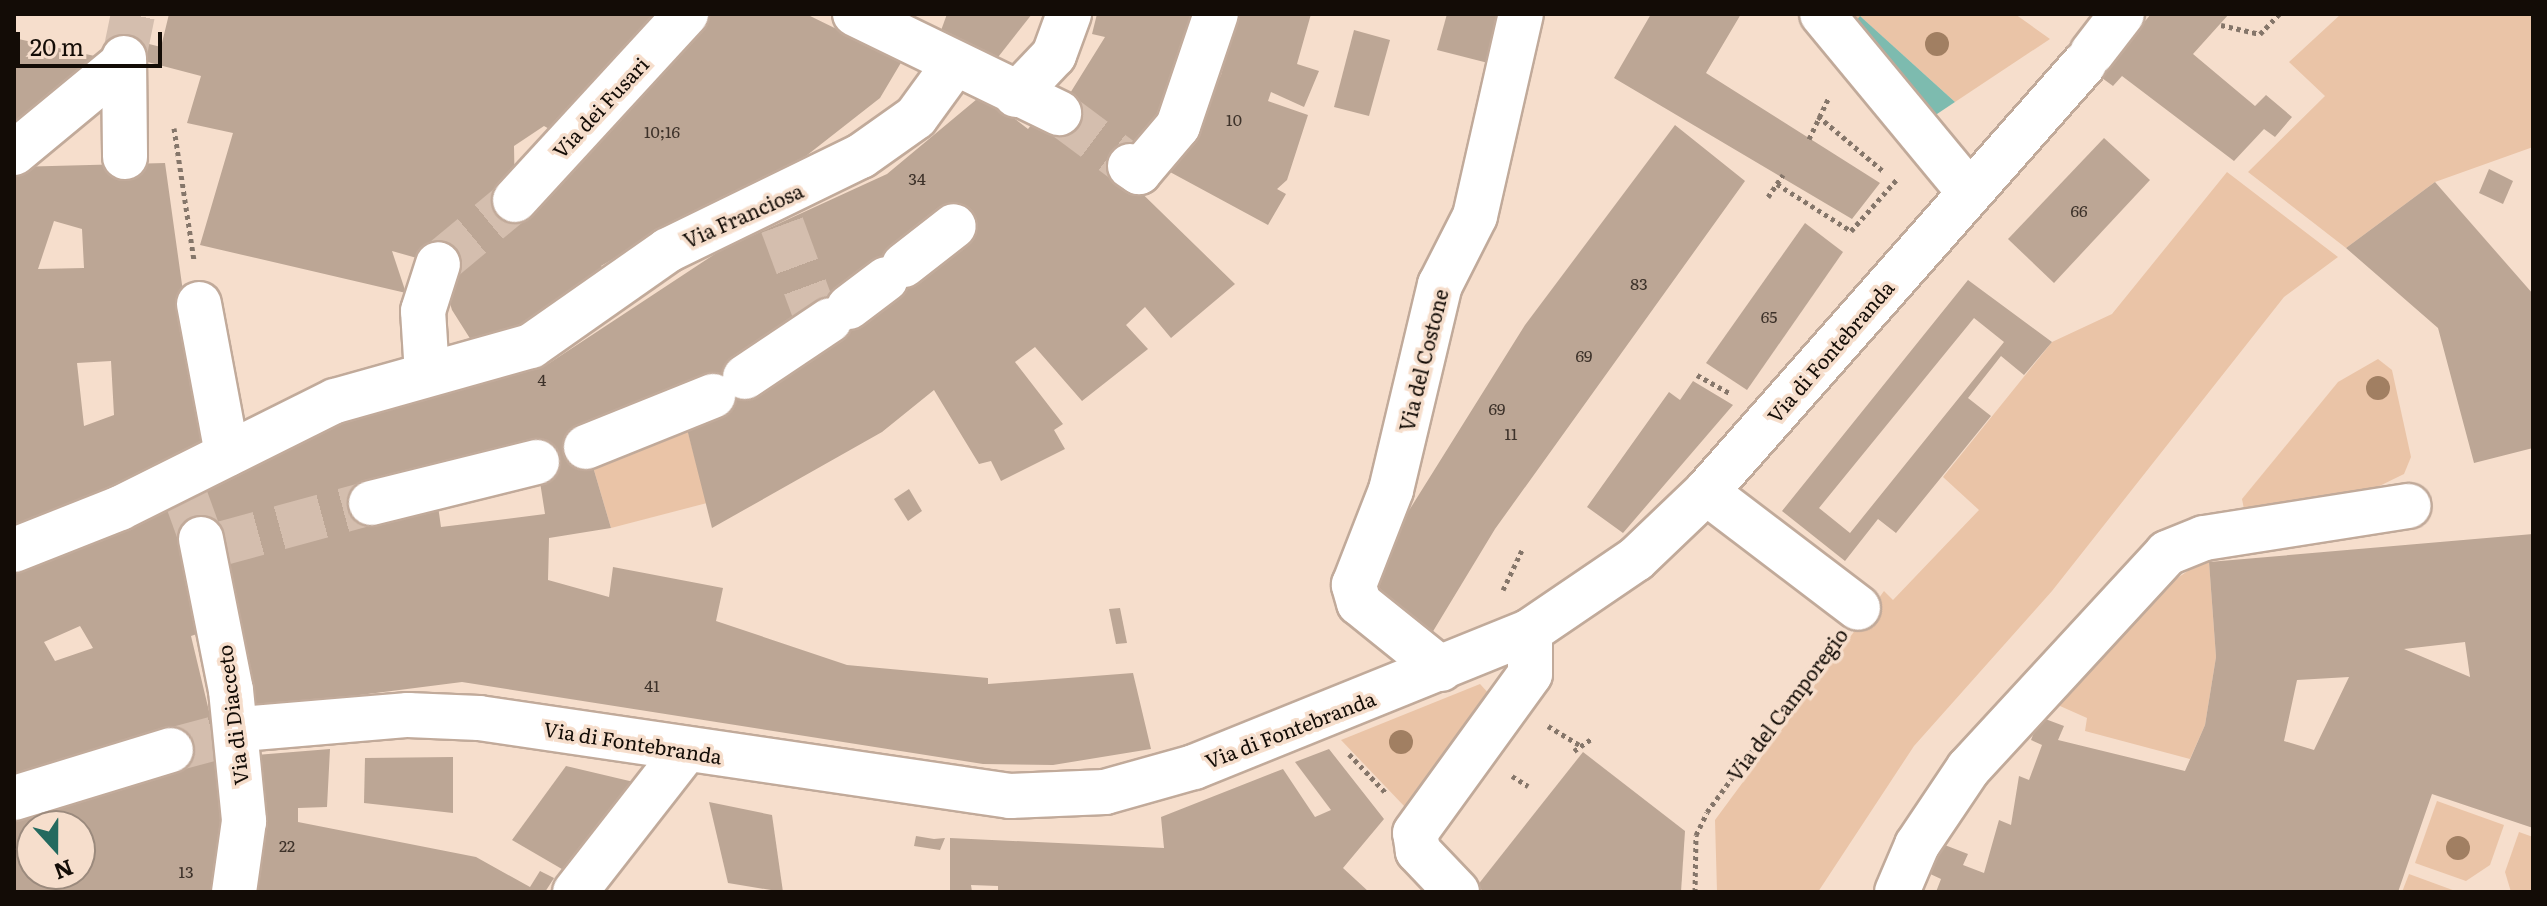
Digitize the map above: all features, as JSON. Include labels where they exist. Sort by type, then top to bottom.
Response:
[{"type":"street","name":"Via dei Fusari","points":[[515,200],[686,14]]},
{"type":"street","points":[[855,14],[935,43],[1016,95],[1059,113]]},
{"type":"street","points":[[1016,95],[1054,55],[1069,14]]},
{"type":"street","points":[[1130,166],[1139,172],[1178,126],[1216,14]]},
{"type":"street","name":"Via del Costone","points":[[1441,669],[1359,603],[1354,585],[1391,490],[1440,285],[1475,216],[1521,14]]},
{"type":"street","points":[[1822,14],[1930,141],[1969,192]]},
{"type":"street","name":"Via di Fontebranda","points":[[245,743],[441,716],[686,750],[888,783],[1060,797],[1130,787],[1315,719],[1530,631],[1636,559],[1706,492],[2088,59],[2122,14]]},
{"type":"street","name":"Via Franciosa","points":[[14,550],[181,486],[227,454],[335,401],[531,346],[668,250],[778,214],[904,127],[935,43]]},
{"type":"street","points":[[124,60],[159,98]]},
{"type":"street","points":[[14,153],[124,60]]},
{"type":"street","points":[[124,60],[125,157]]},
{"type":"street","points":[[586,447],[729,387],[895,272],[954,226]]},
{"type":"street","points":[[427,374],[423,311],[438,264]]},
{"type":"street","points":[[199,304],[227,454]]},
{"type":"street","points":[[371,503],[537,462]]},
{"type":"street","name":"Via del Camporegio","points":[[1706,492],[1858,608]]},
{"type":"street","points":[[1897,892],[1923,834],[1968,769],[2167,553],[2204,538],[2409,506]]},
{"type":"street","name":"Via di Diacceto","points":[[208,553],[231,690],[245,743],[244,840],[234,892]]},
{"type":"street","points":[[1457,892],[1418,851],[1418,825],[1518,695],[1533,660],[1530,631]]},
{"type":"street","points":[[14,798],[171,750]]},
{"type":"street","points":[[575,892],[686,750]]},
{"type":"path","points":[[2221,25],[2260,34],[2279,14]]},
{"type":"path","points":[[159,98],[182,160],[199,304]]},
{"type":"path","points":[[1818,116],[1883,171]]},
{"type":"path","points":[[1777,184],[1851,231],[1930,141]]},
{"type":"path","points":[[1768,197],[1783,175]]},
{"type":"path","name":"Via del Camporegio","points":[[1695,892],[1696,835],[1707,812],[1858,608]]},
{"type":"path","points":[[1315,719],[1418,825]]},
{"type":"path","points":[[1574,751],[1591,739]]},
{"type":"shaded area","points":[[1841,14],[2015,14],[2050,39],[1955,102],[1861,17],[1851,28]]},
{"type":"shaded area","points":[[2341,14],[2533,14],[2533,147],[2435,182],[2346,248],[2248,172],[2325,96],[2289,62]]},
{"type":"shaded area","points":[[2227,172],[2338,257],[2284,297],[2052,591],[1914,746],[1818,892],[1717,892],[1715,820],[1884,591],[1893,600],[1979,510],[1943,477],[2052,342],[2112,314]]},
{"type":"shaded area","points":[[2378,359],[2392,370],[2411,457],[2404,474],[2363,494],[2252,513],[2244,509],[2242,499],[2338,382]]},
{"type":"shaded area","points":[[686,425],[707,503],[611,528],[591,460]]},
{"type":"shaded area","points":[[2201,562],[2209,562],[2216,657],[2205,725],[2190,759],[2085,731],[2087,718],[2051,702],[2173,581]]},
{"type":"shaded area","points":[[1480,684],[1492,697],[1405,807],[1341,740]]},
{"type":"shaded area","points":[[2437,801],[2504,825],[2490,865],[2466,881],[2415,863]]},
{"type":"shaded area","points":[[2519,832],[2533,837],[2533,892],[2511,892],[2505,872]]},
{"type":"shaded area","points":[[2409,874],[2458,892],[2402,892]]},
{"type":"water","points":[[1860,16],[1955,102],[1925,122],[1851,28]]},
{"type":"building","points":[[169,14],[656,14],[551,130],[544,126],[514,146],[515,200],[524,208],[712,14],[806,14],[902,61],[880,98],[769,185],[673,224],[601,266],[605,273],[546,315],[476,348],[452,310],[438,264],[392,251],[406,293],[200,245],[233,133],[187,123],[201,76],[140,60],[145,43],[161,47]]},
{"type":"building","points":[[947,14],[1032,14],[995,61],[939,36]]},
{"type":"building","points":[[1097,14],[1204,14],[1181,95],[1120,172],[1235,284],[1171,338],[1145,307],[1126,325],[1148,349],[1082,401],[1035,347],[1015,362],[1063,424],[1054,430],[1065,449],[1001,481],[991,461],[979,464],[934,390],[882,432],[712,528],[686,425],[591,460],[611,528],[549,538],[548,580],[609,597],[613,567],[723,588],[716,621],[847,665],[988,678],[988,684],[1133,673],[1151,749],[1053,765],[983,764],[462,682],[251,709],[212,629],[191,636],[231,803],[219,892],[14,892],[14,568],[298,433],[548,364],[721,250],[887,174],[983,94],[1028,129],[1036,119],[1054,119],[1105,37],[1092,34]],"holes":[[[535,450],[545,514],[441,527],[437,499]],[[80,626],[93,648],[55,661],[44,642]]]},
{"type":"building","points":[[1238,14],[1311,14],[1297,64],[1319,71],[1304,107],[1271,92],[1268,101],[1308,115],[1287,180],[1277,189],[1286,194],[1268,225],[1170,172],[1221,75]]},
{"type":"building","points":[[1447,14],[1509,14],[1496,65],[1437,50]]},
{"type":"building","points":[[1651,14],[1741,14],[1706,73],[1880,183],[1852,219],[1614,78]]},
{"type":"building","points":[[2151,14],[2229,14],[2193,54],[2255,106],[2266,95],[2292,117],[2275,137],[2264,129],[2234,161],[2122,76],[2113,86],[2069,54],[2108,65]]},
{"type":"building","points":[[1354,30],[1390,40],[1369,116],[1334,107]]},
{"type":"building","points":[[14,38],[99,57],[14,135]]},
{"type":"building","points":[[1675,125],[1745,181],[1495,529],[1432,633],[1363,584],[1525,325]]},
{"type":"building","points":[[2104,138],[2150,180],[2054,283],[2008,239]]},
{"type":"building","points":[[165,163],[205,449],[14,530],[14,167]],"holes":[[[54,221],[82,229],[84,268],[38,269]],[[111,361],[114,415],[84,426],[77,363]]]},
{"type":"building","points":[[2489,169],[2513,181],[2503,204],[2479,193]]},
{"type":"building","points":[[2435,182],[2533,294],[2533,448],[2474,463],[2438,328],[2346,248]]},
{"type":"building","points":[[1805,223],[1843,252],[1747,390],[1706,363]]},
{"type":"building","points":[[1968,280],[2052,342],[2024,375],[2001,356],[1968,398],[1991,416],[1896,533],[1878,519],[1845,561],[1782,511]],"holes":[[[1974,318],[2004,342],[1850,533],[1819,508]]]},
{"type":"building","points":[[1693,381],[1733,405],[1623,533],[1587,507],[1669,392],[1680,400]]},
{"type":"building","points":[[909,489],[922,511],[908,521],[894,499]]},
{"type":"building","points":[[2533,534],[2533,828],[2432,794],[2398,892],[1936,892],[1941,879],[1926,872],[1937,842],[1968,854],[1963,865],[1984,873],[1999,820],[2011,825],[2019,776],[2029,780],[2042,745],[2031,740],[2040,717],[2064,726],[2058,740],[2185,771],[2205,725],[2216,657],[2209,562]],"holes":[[[2465,642],[2470,677],[2404,649]],[[2349,677],[2314,750],[2284,741],[2297,680]]]},
{"type":"building","points":[[1120,608],[1127,643],[1116,644],[1109,609]]},
{"type":"building","points":[[330,749],[327,807],[298,808],[298,822],[476,857],[530,887],[540,871],[554,878],[545,892],[253,892],[263,824],[256,755]]},
{"type":"building","points":[[1329,749],[1384,819],[1343,868],[1369,892],[998,892],[998,886],[971,885],[972,892],[950,892],[950,838],[1164,848],[1161,817],[1283,769],[1315,817],[1331,810],[1295,762]]},
{"type":"building","points":[[1583,752],[1685,831],[1681,892],[1484,892],[1477,886]]},
{"type":"building","points":[[453,757],[453,813],[364,803],[365,758]]},
{"type":"building","points":[[566,766],[638,783],[567,872],[512,840]]},
{"type":"building","points":[[709,802],[772,815],[783,892],[728,883]]},
{"type":"building","points":[[916,836],[945,838],[940,850],[914,846]]},
{"type":"tunnel","points":[[124,58],[133,14]]},
{"type":"tunnel","points":[[1059,113],[1130,166]]},
{"type":"tunnel","points":[[438,264],[515,200]]},
{"type":"tunnel","points":[[782,225],[815,314]]},
{"type":"tunnel","points":[[184,492],[201,539]]},
{"type":"tunnel","points":[[216,545],[371,503]]},
{"type":"tunnel","points":[[171,750],[253,728]]}]
